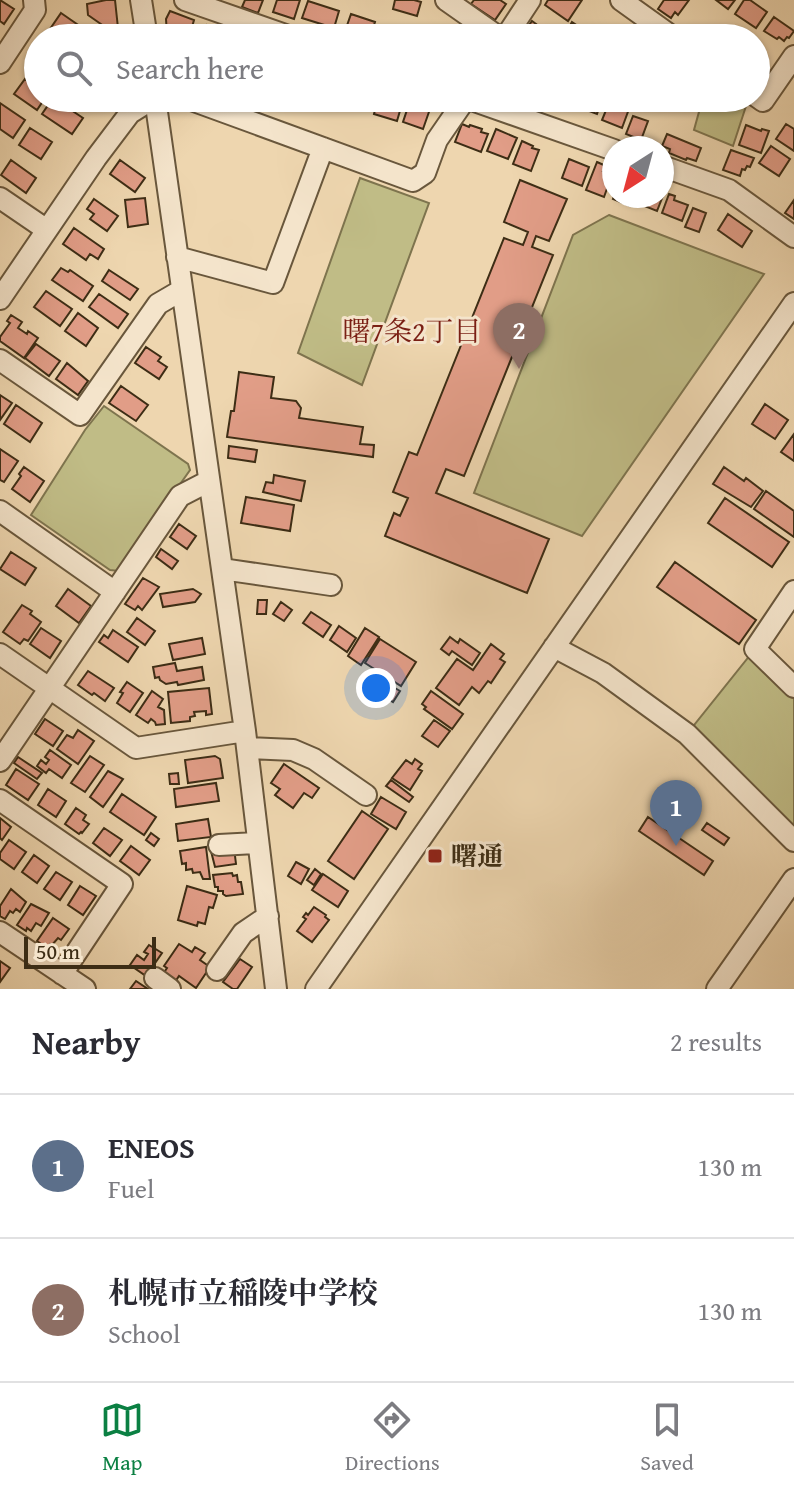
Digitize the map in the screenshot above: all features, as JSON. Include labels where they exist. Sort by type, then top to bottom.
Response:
[{"type":"street","points":[[3,50],[35,10],[34,0]]},
{"type":"street","points":[[141,0],[145,24]]},
{"type":"street","points":[[185,0],[254,24]]},
{"type":"street","points":[[446,0],[482,24]]},
{"type":"street","points":[[513,24],[530,0]]},
{"type":"street","points":[[621,0],[654,24]]},
{"type":"street","points":[[770,91],[794,56]]},
{"type":"street","points":[[0,299],[96,158],[132,112]]},
{"type":"street","points":[[156,112],[246,740],[276,989]]},
{"type":"street","points":[[224,112],[413,181],[425,173],[437,140],[456,112]]},
{"type":"street","points":[[506,112],[602,146]]},
{"type":"street","points":[[177,257],[273,283],[323,148]]},
{"type":"street","points":[[674,170],[729,190],[794,237]]},
{"type":"street","points":[[0,198],[47,230]]},
{"type":"street","points":[[0,360],[80,415],[158,304],[182,290]]},
{"type":"street","points":[[316,989],[793,309]]},
{"type":"street","points":[[0,761],[180,496],[209,481]]},
{"type":"street","points":[[0,511],[115,592]]},
{"type":"street","points":[[222,569],[331,585]]},
{"type":"street","points":[[794,591],[755,649],[794,687]]},
{"type":"street","points":[[554,647],[603,673],[687,734],[794,841]]},
{"type":"street","points":[[0,654],[136,748],[246,740],[293,750],[314,759],[366,795]]},
{"type":"street","points":[[0,800],[122,884],[62,974]]},
{"type":"street","points":[[219,845],[258,843]]},
{"type":"street","points":[[717,989],[794,879]]},
{"type":"street","points":[[217,970],[243,933],[268,916]]},
{"type":"street","points":[[0,932],[85,989]]},
{"type":"shaded area","points":[[699,112],[744,112],[733,146],[694,130]]},
{"type":"shaded area","points":[[360,178],[429,203],[362,385],[298,353]]},
{"type":"shaded area","points":[[609,215],[764,274],[582,536],[474,493],[573,235]]},
{"type":"shaded area","points":[[104,406],[188,464],[190,470],[119,571],[110,570],[31,515],[85,430]]},
{"type":"shaded area","points":[[755,649],[794,687],[794,841],[687,734]]},
{"type":"building","points":[[0,0],[14,9],[4,24],[0,21]]},
{"type":"building","points":[[115,0],[118,24],[101,24],[88,15],[87,4]]},
{"type":"building","points":[[245,0],[263,0],[258,13],[242,7]]},
{"type":"building","points":[[277,0],[300,0],[294,19],[273,12]]},
{"type":"building","points":[[395,0],[421,2],[417,16],[393,9]]},
{"type":"building","points":[[474,0],[500,0],[506,4],[495,20],[471,4]]},
{"type":"building","points":[[548,0],[582,0],[568,21],[545,5]]},
{"type":"building","points":[[664,0],[689,0],[678,15],[675,12],[671,18],[658,9]]},
{"type":"building","points":[[716,0],[735,0],[728,9]]},
{"type":"building","points":[[744,0],[750,0],[767,12],[759,24],[750,24],[735,14]]},
{"type":"building","points":[[308,1],[339,11],[335,24],[321,24],[302,18]]},
{"type":"building","points":[[170,11],[194,20],[193,24],[166,24]]},
{"type":"building","points":[[61,13],[77,24],[53,24]]},
{"type":"building","points":[[351,14],[375,22],[374,24],[348,24]]},
{"type":"building","points":[[774,17],[794,31],[784,41],[770,35],[769,24]]},
{"type":"building","points":[[24,80],[24,101],[14,94]]},
{"type":"building","points":[[0,103],[25,120],[13,138],[0,129]]},
{"type":"building","points":[[74,112],[83,118],[72,134],[42,114]]},
{"type":"building","points":[[374,112],[400,112],[397,121]]},
{"type":"building","points":[[406,112],[429,112],[423,129],[403,122]]},
{"type":"building","points":[[605,112],[628,112],[622,128],[602,120]]},
{"type":"building","points":[[633,116],[648,121],[642,136],[626,134]]},
{"type":"building","points":[[462,124],[482,129],[481,132],[488,134],[481,152],[455,142]]},
{"type":"building","points":[[786,124],[794,129],[794,151],[776,139]]},
{"type":"building","points":[[746,125],[769,131],[761,153],[739,145]]},
{"type":"building","points":[[30,128],[52,142],[41,159],[19,145]]},
{"type":"building","points":[[496,129],[517,138],[508,159],[487,151]]},
{"type":"building","points":[[674,137],[701,148],[696,161],[674,155]]},
{"type":"building","points":[[522,141],[539,150],[531,171],[513,164]]},
{"type":"building","points":[[771,146],[790,159],[779,176],[759,163]]},
{"type":"building","points":[[731,150],[754,158],[750,167],[742,169],[740,176],[723,170]]},
{"type":"building","points":[[569,159],[589,167],[582,186],[562,178]]},
{"type":"building","points":[[11,160],[36,178],[26,193],[1,175]]},
{"type":"building","points":[[120,160],[145,178],[135,192],[110,174]]},
{"type":"building","points":[[597,162],[602,164],[602,196],[586,190]]},
{"type":"building","points":[[520,180],[567,199],[549,241],[536,236],[532,247],[553,255],[464,476],[446,469],[436,493],[549,539],[527,593],[385,536],[394,513],[400,516],[408,498],[393,492],[409,452],[417,455],[504,238],[523,245],[528,232],[504,222]]},
{"type":"building","points":[[145,198],[148,224],[128,227],[125,200]]},
{"type":"building","points":[[94,199],[118,216],[107,231],[90,219],[94,214],[87,209]]},
{"type":"building","points":[[674,200],[688,205],[682,221],[662,213],[664,208],[674,208]]},
{"type":"building","points":[[794,200],[794,219],[785,213]]},
{"type":"building","points":[[693,208],[706,213],[699,232],[685,227]]},
{"type":"building","points":[[728,214],[752,231],[742,247],[718,230]]},
{"type":"building","points":[[74,228],[104,249],[98,259],[90,254],[86,260],[63,244]]},
{"type":"building","points":[[61,268],[70,270],[93,286],[83,301],[52,280]]},
{"type":"building","points":[[109,270],[138,289],[130,300],[102,281]]},
{"type":"building","points":[[46,291],[72,309],[60,326],[34,307]]},
{"type":"building","points":[[99,294],[128,314],[118,328],[89,307]]},
{"type":"building","points":[[78,313],[98,328],[86,346],[65,331]]},
{"type":"building","points":[[11,315],[22,322],[18,328],[38,338],[24,358],[0,341]]},
{"type":"building","points":[[36,344],[60,361],[49,376],[25,358]]},
{"type":"building","points":[[146,347],[161,357],[158,361],[167,367],[159,379],[135,363]]},
{"type":"building","points":[[67,363],[88,381],[78,395],[56,379]]},
{"type":"building","points":[[239,372],[274,377],[271,398],[296,401],[301,408],[299,418],[363,427],[360,444],[374,445],[373,457],[227,437]]},
{"type":"building","points":[[121,386],[148,405],[136,421],[109,403]]},
{"type":"building","points":[[0,395],[12,403],[0,420]]},
{"type":"building","points":[[765,404],[788,420],[775,439],[752,424]]},
{"type":"building","points":[[16,405],[42,423],[30,442],[4,424]]},
{"type":"building","points":[[794,434],[794,461],[781,452]]},
{"type":"building","points":[[229,446],[257,450],[255,462],[228,458]]},
{"type":"building","points":[[0,449],[18,461],[4,482],[0,480]]},
{"type":"building","points":[[24,467],[44,481],[30,502],[12,489]]},
{"type":"building","points":[[724,467],[763,491],[751,507],[713,484]]},
{"type":"building","points":[[274,475],[305,481],[301,501],[263,492],[266,482],[273,483]]},
{"type":"building","points":[[766,491],[794,511],[794,537],[754,509]]},
{"type":"building","points":[[246,497],[294,505],[290,531],[241,523]]},
{"type":"building","points":[[725,498],[789,542],[772,567],[708,523]]},
{"type":"building","points":[[179,524],[196,536],[187,549],[170,537]]},
{"type":"building","points":[[161,549],[178,561],[172,569],[156,557]]},
{"type":"building","points":[[11,552],[36,568],[25,585],[0,569]]},
{"type":"building","points":[[675,562],[756,620],[739,644],[657,587]]},
{"type":"building","points":[[143,578],[159,587],[142,610],[138,606],[135,610],[125,604]]},
{"type":"building","points":[[68,589],[91,606],[79,623],[56,606]]},
{"type":"building","points":[[193,589],[201,594],[195,602],[163,607],[160,594]]},
{"type":"building","points":[[258,600],[267,600],[266,614],[257,614]]},
{"type":"building","points":[[281,602],[292,610],[284,621],[273,614]]},
{"type":"building","points":[[22,605],[41,622],[28,641],[24,639],[20,644],[3,632]]},
{"type":"building","points":[[311,612],[331,625],[323,637],[303,623]]},
{"type":"building","points":[[137,618],[155,631],[145,645],[127,632]]},
{"type":"building","points":[[339,626],[356,638],[347,652],[330,640]]},
{"type":"building","points":[[41,628],[61,641],[50,658],[30,644]]},
{"type":"building","points":[[365,628],[379,637],[361,665],[348,656]]},
{"type":"building","points":[[113,630],[138,647],[128,662],[99,642],[104,635],[108,638]]},
{"type":"building","points":[[450,637],[458,643],[460,639],[480,653],[472,665],[452,651],[449,655],[441,649]]},
{"type":"building","points":[[202,638],[205,654],[173,660],[169,644]]},
{"type":"building","points":[[380,639],[416,662],[401,686],[365,663]]},
{"type":"building","points":[[491,644],[504,654],[500,659],[505,662],[491,683],[488,681],[479,693],[472,687],[459,705],[436,688],[457,659],[473,670]]},
{"type":"building","points":[[175,663],[177,671],[202,667],[204,680],[178,685],[177,682],[166,684],[159,677],[155,678],[153,667]]},
{"type":"building","points":[[88,671],[114,688],[105,701],[78,685]]},
{"type":"building","points":[[383,681],[400,691],[393,702],[376,691]]},
{"type":"building","points":[[127,682],[143,693],[130,712],[117,703]]},
{"type":"building","points":[[209,688],[212,714],[194,712],[195,716],[190,717],[190,721],[171,723],[168,692]]},
{"type":"building","points":[[152,691],[163,699],[158,707],[164,710],[165,724],[156,725],[151,719],[148,723],[136,715]]},
{"type":"building","points":[[431,691],[463,714],[452,729],[424,709],[426,707],[422,704]]},
{"type":"building","points":[[45,719],[63,731],[53,746],[35,734]]},
{"type":"building","points":[[434,720],[450,731],[438,747],[422,736]]},
{"type":"building","points":[[78,730],[94,741],[78,764],[57,749],[67,735],[73,738]]},
{"type":"building","points":[[50,750],[71,765],[62,778],[49,769],[46,773],[37,766],[41,760],[46,764],[49,760],[45,757]]},
{"type":"building","points":[[90,756],[104,765],[85,792],[71,783]]},
{"type":"building","points":[[215,756],[220,759],[223,778],[188,783],[185,760]]},
{"type":"building","points":[[18,757],[42,773],[37,779],[14,763]]},
{"type":"building","points":[[415,759],[422,764],[418,769],[422,771],[410,790],[392,778],[406,760],[412,764]]},
{"type":"building","points":[[284,764],[319,788],[312,798],[304,793],[293,808],[275,795],[280,789],[271,783]]},
{"type":"building","points":[[16,769],[39,784],[28,800],[6,785]]},
{"type":"building","points":[[108,771],[123,779],[103,807],[90,797]]},
{"type":"building","points":[[178,773],[179,784],[170,784],[169,774]]},
{"type":"building","points":[[391,780],[413,797],[409,802],[386,786]]},
{"type":"building","points":[[216,783],[219,801],[176,807],[174,789]]},
{"type":"building","points":[[48,789],[66,801],[56,817],[38,805]]},
{"type":"building","points":[[122,794],[156,817],[144,835],[110,812]]},
{"type":"building","points":[[381,797],[406,812],[396,829],[371,814]]},
{"type":"building","points":[[76,808],[86,815],[83,820],[89,824],[79,834],[65,824]]},
{"type":"building","points":[[362,811],[388,829],[354,879],[328,861]]},
{"type":"building","points":[[648,817],[713,861],[704,875],[639,831]]},
{"type":"building","points":[[0,818],[11,827],[2,840],[0,838]]},
{"type":"building","points":[[208,819],[211,837],[178,841],[176,824]]},
{"type":"building","points":[[707,823],[729,838],[724,845],[702,830]]},
{"type":"building","points":[[104,828],[122,840],[110,856],[93,843]]},
{"type":"building","points":[[151,833],[159,839],[154,846],[146,840]]},
{"type":"building","points":[[9,840],[26,852],[14,869],[0,859],[0,853]]},
{"type":"building","points":[[131,846],[150,860],[139,875],[120,861]]},
{"type":"building","points":[[206,847],[210,879],[203,879],[200,872],[193,873],[192,869],[186,870],[180,851]]},
{"type":"building","points":[[234,848],[236,864],[215,867],[211,851]]},
{"type":"building","points":[[34,855],[49,866],[37,883],[22,872]]},
{"type":"building","points":[[296,862],[309,869],[301,884],[288,876]]},
{"type":"building","points":[[315,869],[321,874],[314,885],[307,880]]},
{"type":"building","points":[[56,872],[72,882],[60,900],[44,889]]},
{"type":"building","points":[[232,873],[241,882],[243,894],[226,896],[215,887],[213,875]]},
{"type":"building","points":[[323,874],[348,891],[338,907],[312,890]]},
{"type":"building","points":[[80,886],[96,896],[83,915],[68,905]]},
{"type":"building","points":[[187,886],[217,895],[213,908],[209,907],[205,924],[198,922],[197,926],[178,920]]},
{"type":"building","points":[[11,889],[26,902],[20,912],[16,909],[13,913],[10,911],[5,919],[0,916],[0,906]]},
{"type":"building","points":[[31,904],[49,913],[41,926],[36,923],[31,931],[27,928],[26,931],[17,925]]},
{"type":"building","points":[[314,907],[329,920],[312,942],[297,931],[306,919],[303,917]]},
{"type":"building","points":[[53,918],[69,929],[61,940],[58,938],[47,948],[37,941]]},
{"type":"building","points":[[179,944],[192,952],[195,947],[205,953],[200,960],[210,967],[196,988],[179,976],[175,982],[163,974],[167,968],[164,966]]},
{"type":"building","points":[[149,945],[162,953],[146,976],[130,965],[137,955],[144,960],[148,954],[144,952]]},
{"type":"building","points":[[240,959],[252,967],[237,989],[233,989],[223,982]]},
{"type":"building","points":[[0,961],[10,968],[0,982]]},
{"type":"building","points":[[136,981],[148,989],[130,989]]},
{"type":"place","name":"札幌市立稲陵中学校","points":[[519,369]]},
{"type":"place","name":"ENEOS","points":[[676,846]]},
{"type":"place","name":"曙通","points":[[435,856]]},
{"type":"district","name":"曙7条2丁目","points":[[412,331]]}]
